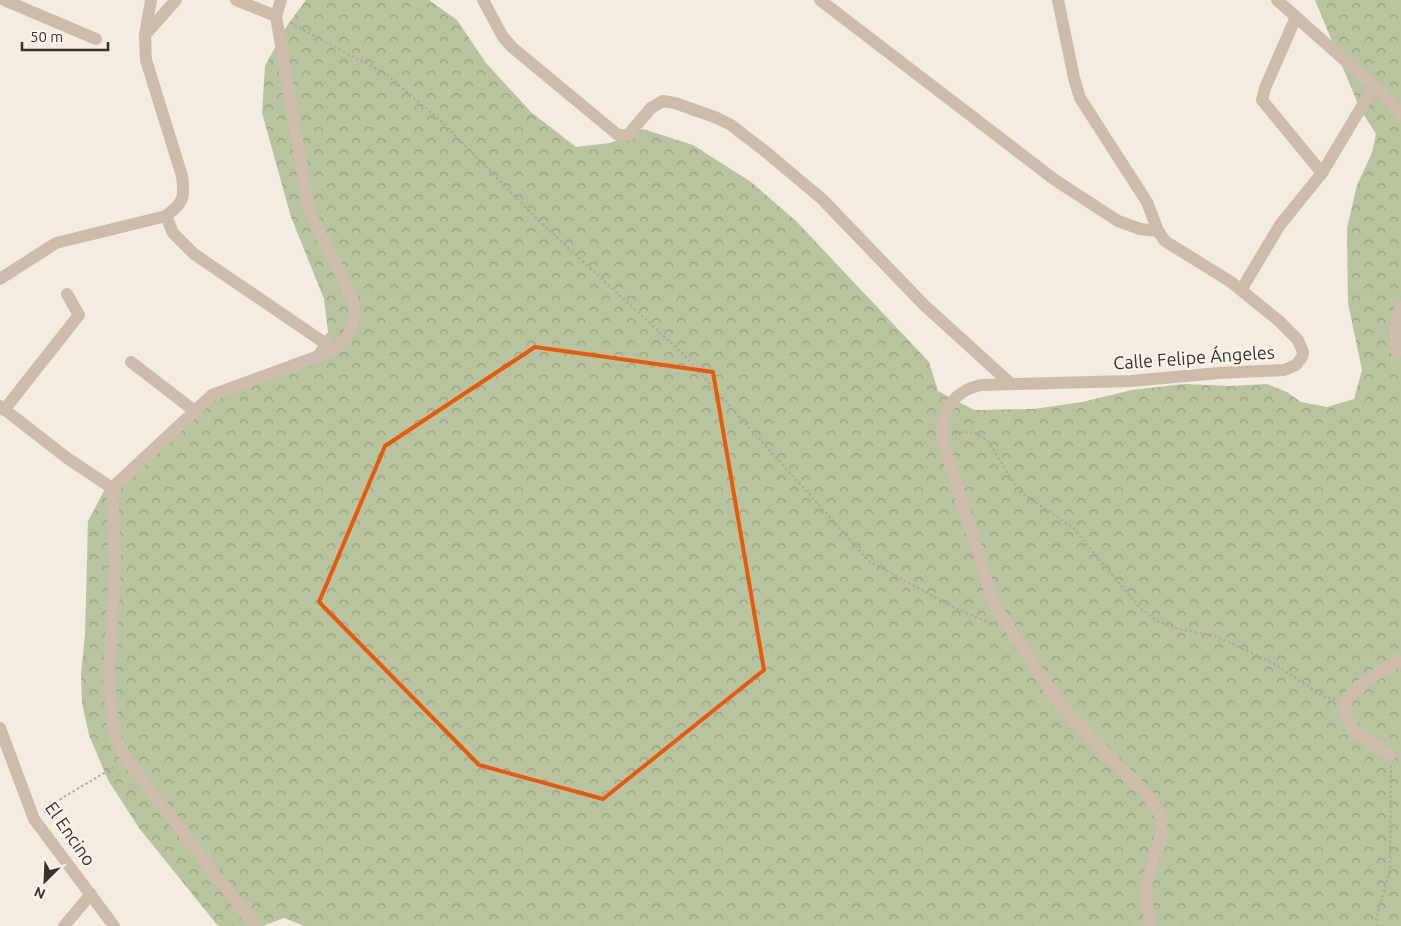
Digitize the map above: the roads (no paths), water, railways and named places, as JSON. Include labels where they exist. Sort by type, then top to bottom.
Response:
[{"type":"street","points":[[4,0],[20,3],[96,39]]},
{"type":"street","points":[[0,278],[56,243],[166,216],[180,205],[185,192],[182,176],[146,60],[145,35],[151,0]]},
{"type":"street","points":[[145,35],[176,0]]},
{"type":"street","points":[[236,0],[276,16]]},
{"type":"street","points":[[112,488],[212,396],[335,350],[347,339],[355,322],[354,305],[309,210],[276,16],[281,0]]},
{"type":"street","points":[[483,0],[503,37],[513,48],[618,135],[625,137],[628,135],[651,108],[664,101],[710,114],[731,125],[822,199],[934,316],[1010,383]]},
{"type":"street","points":[[820,0],[1055,180],[1118,221],[1140,229],[1158,231]]},
{"type":"street","name":"Calle Felipe Ángeles","points":[[1058,0],[1080,98],[1147,202],[1158,231],[1171,246],[1223,276],[1279,321],[1298,340],[1303,352],[1296,365],[1284,370],[1219,373],[1139,381],[982,385],[971,387],[956,396],[944,413],[943,439],[994,604],[1062,708],[1156,806],[1162,824],[1162,832],[1145,889],[1150,926]]},
{"type":"street","points":[[1277,0],[1374,86],[1401,114]]},
{"type":"street","points":[[1296,17],[1262,100],[1322,173]]},
{"type":"street","points":[[1241,290],[1280,225],[1322,173],[1374,86]]},
{"type":"street","points":[[166,216],[173,233],[194,254],[335,350]]},
{"type":"street","points":[[67,294],[80,315],[2,408],[112,488]]},
{"type":"street","points":[[1397,353],[1395,326],[1401,306]]},
{"type":"street","points":[[131,362],[196,412]]},
{"type":"street","points":[[112,488],[115,562],[109,683],[114,736],[127,760],[255,926]]},
{"type":"street","points":[[1390,756],[1349,724],[1346,713],[1348,698],[1362,684],[1401,660]]},
{"type":"street","name":"El Encino","points":[[0,728],[34,819],[114,926]]},
{"type":"street","points":[[64,926],[91,894]]}]
